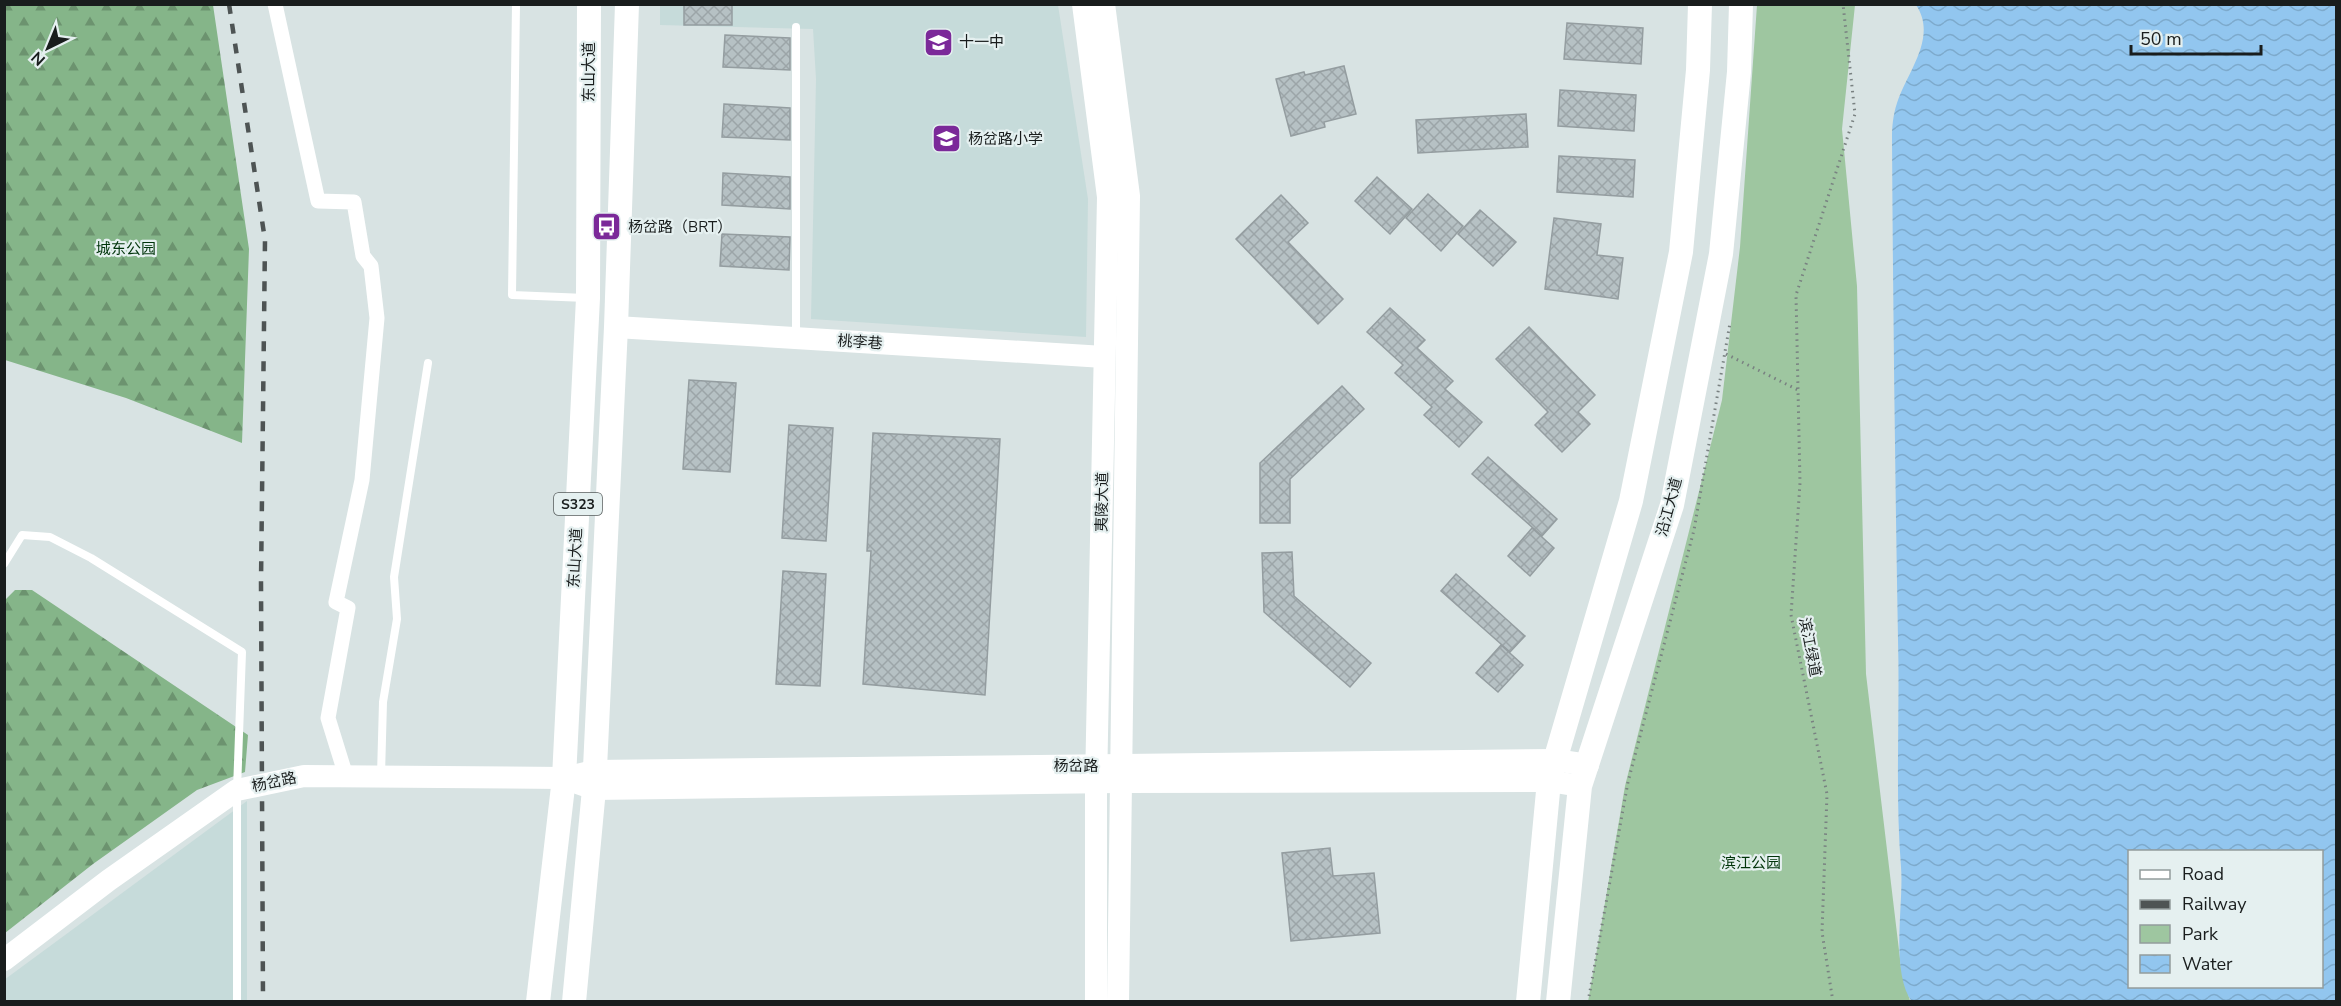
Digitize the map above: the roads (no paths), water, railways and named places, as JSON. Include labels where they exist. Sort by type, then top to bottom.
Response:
[{"type":"main road","name":"东山大道","points":[[538,1002],[564,778],[588,298],[589,4]]},
{"type":"main road","name":"东山大道","points":[[574,1002],[594,780],[616,327],[627,4]]},
{"type":"main road","name":"夷陵大道","points":[[1083,4],[1108,197],[1104,357],[1108,774],[1118,1002]]},
{"type":"main road","name":"夷陵大道","points":[[1096,1002],[1108,774],[1128,196],[1104,4]]},
{"type":"main road","points":[[1528,1002],[1552,771],[1631,501],[1681,252],[1698,70],[1700,4]]},
{"type":"main road","name":"沿江大道","points":[[1558,1002],[1584,776],[1672,505],[1721,254],[1739,72],[1741,4]]},
{"type":"main road","name":"桃李巷","points":[[616,327],[1104,357]]},
{"type":"main road","name":"杨岔路","points":[[4,960],[109,880],[237,790],[304,776],[594,780],[1552,771],[1584,776]]},
{"type":"street","points":[[275,4],[318,201],[354,202],[363,256],[371,266],[377,318],[362,480],[336,602],[348,608],[328,718],[346,776]]},
{"type":"lane","points":[[516,4],[512,296],[588,298]]},
{"type":"lane","points":[[796,27],[796,338]]},
{"type":"lane","points":[[381,776],[383,702],[397,619],[394,577],[428,363]]},
{"type":"lane","points":[[4,564],[22,535],[50,537],[90,558],[242,652],[237,790],[237,1002]]},
{"type":"water","points":[[1916,5],[2336,5],[2336,1001],[1912,1002],[1905,989],[1901,973],[1899,937],[1901,882],[1898,810],[1892,134],[1897,103],[1919,54],[1924,29],[1922,17]]},
{"type":"railway","points":[[229,4],[265,240],[261,582],[263,1002]]},
{"type":"place","name":"十一中","points":[[938,42]]},
{"type":"place","name":"杨岔路小学","points":[[947,139]]},
{"type":"place","name":"杨岔路（BRT）","points":[[607,227]]},
{"type":"park label","name":"城东公园","points":[[126,249]]},
{"type":"park label","name":"滨江公园","points":[[1751,863]]}]
